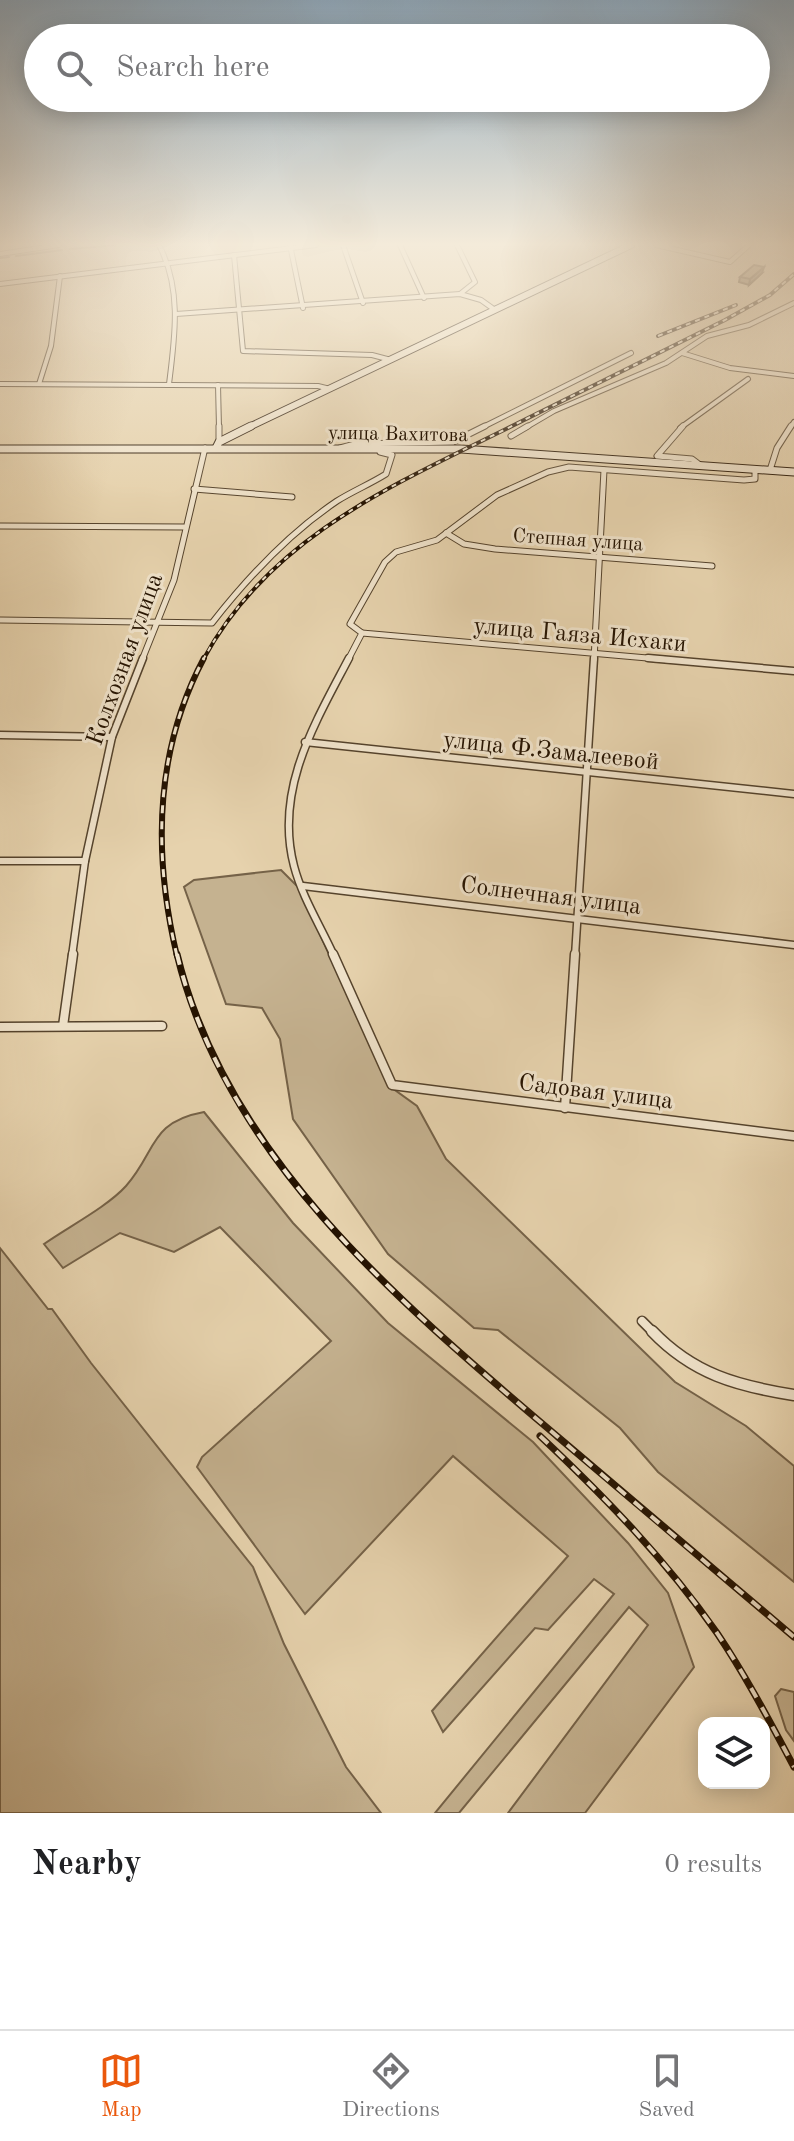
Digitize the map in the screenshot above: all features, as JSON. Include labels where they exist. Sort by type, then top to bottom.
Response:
[{"type":"main road","points":[[218,445],[454,330]]},
{"type":"main road","name":"улица Вахитова","points":[[0,449],[205,448],[218,445],[461,449],[794,472]]},
{"type":"street","points":[[39,384],[53,330]]},
{"type":"street","points":[[169,384],[174,330]]},
{"type":"street","points":[[240,330],[243,351],[372,355],[391,360]]},
{"type":"street","points":[[511,436],[554,411],[682,353],[707,336],[731,330]]},
{"type":"street","points":[[340,448],[355,444],[453,442],[631,353]]},
{"type":"street","points":[[682,353],[730,368],[794,376]]},
{"type":"street","points":[[701,466],[692,459],[657,456],[682,424],[704,413],[748,379]]},
{"type":"street","points":[[0,384],[318,386],[330,389]]},
{"type":"street","points":[[218,385],[218,445]]},
{"type":"street","points":[[770,470],[777,448],[794,422]]},
{"type":"street","name":"Колхозная улица","points":[[63,1026],[85,861],[112,737],[174,580],[205,448]]},
{"type":"street","points":[[0,620],[212,623],[257,567],[277,549],[315,518],[391,470],[390,453],[347,452],[340,448]]},
{"type":"street","points":[[303,886],[294,867],[287,809],[305,742],[362,633],[350,624],[385,562],[396,552],[428,544],[476,509],[518,484],[561,468],[744,480],[755,479],[755,470]]},
{"type":"street","points":[[565,1108],[588,772],[604,470]]},
{"type":"street","points":[[194,489],[292,497]]},
{"type":"street","points":[[0,526],[184,527]]},
{"type":"street","name":"Степная улица","points":[[446,533],[454,540],[477,547],[712,566]]},
{"type":"street","name":"улица Гаяза Исхаки","points":[[362,633],[794,671]]},
{"type":"street","points":[[0,735],[112,737]]},
{"type":"street","name":"улица Ф.Замалеевой","points":[[305,742],[794,794]]},
{"type":"street","points":[[0,861],[85,861]]},
{"type":"street","name":"Солнечная улица","points":[[303,886],[794,945]]},
{"type":"street","name":"Садовая улица","points":[[303,886],[392,1085],[794,1136]]},
{"type":"street","points":[[0,1027],[162,1026]]},
{"type":"street","points":[[642,1321],[690,1367],[707,1376],[736,1387],[794,1395]]},
{"type":"shaded area","points":[[281,870],[299,888],[388,1085],[417,1106],[446,1159],[675,1382],[746,1426],[794,1466],[794,1582],[658,1472],[620,1428],[498,1330],[474,1328],[388,1254],[293,1119],[280,1039],[262,1008],[226,1004],[184,887],[194,880]]},
{"type":"shaded area","points":[[204,1112],[293,1223],[388,1323],[533,1442],[628,1543],[668,1593],[694,1667],[585,1813],[508,1813],[648,1625],[629,1607],[459,1813],[435,1813],[614,1594],[594,1579],[548,1630],[535,1628],[443,1732],[432,1711],[568,1556],[453,1456],[305,1614],[197,1467],[202,1457],[331,1341],[220,1227],[174,1252],[120,1233],[63,1268],[44,1244],[118,1194],[136,1173],[163,1131],[173,1123]]},
{"type":"shaded area","points":[[0,1248],[48,1309],[52,1309],[91,1363],[253,1567],[284,1644],[346,1767],[381,1813],[0,1813]]},
{"type":"shaded area","points":[[781,1689],[794,1692],[794,1741],[786,1730],[775,1696]]},
{"type":"railway","points":[[658,336],[674,330]]},
{"type":"railway","points":[[203,659],[229,618],[260,582],[295,550],[333,522],[415,474],[706,330]]},
{"type":"railway","points":[[177,956],[164,880],[163,804],[175,730],[203,659]]},
{"type":"railway","points":[[177,954],[201,1028],[236,1098],[278,1162],[328,1223],[440,1335],[794,1637]]},
{"type":"railway","points":[[540,1436],[634,1530],[697,1606],[738,1666],[794,1767]]}]
